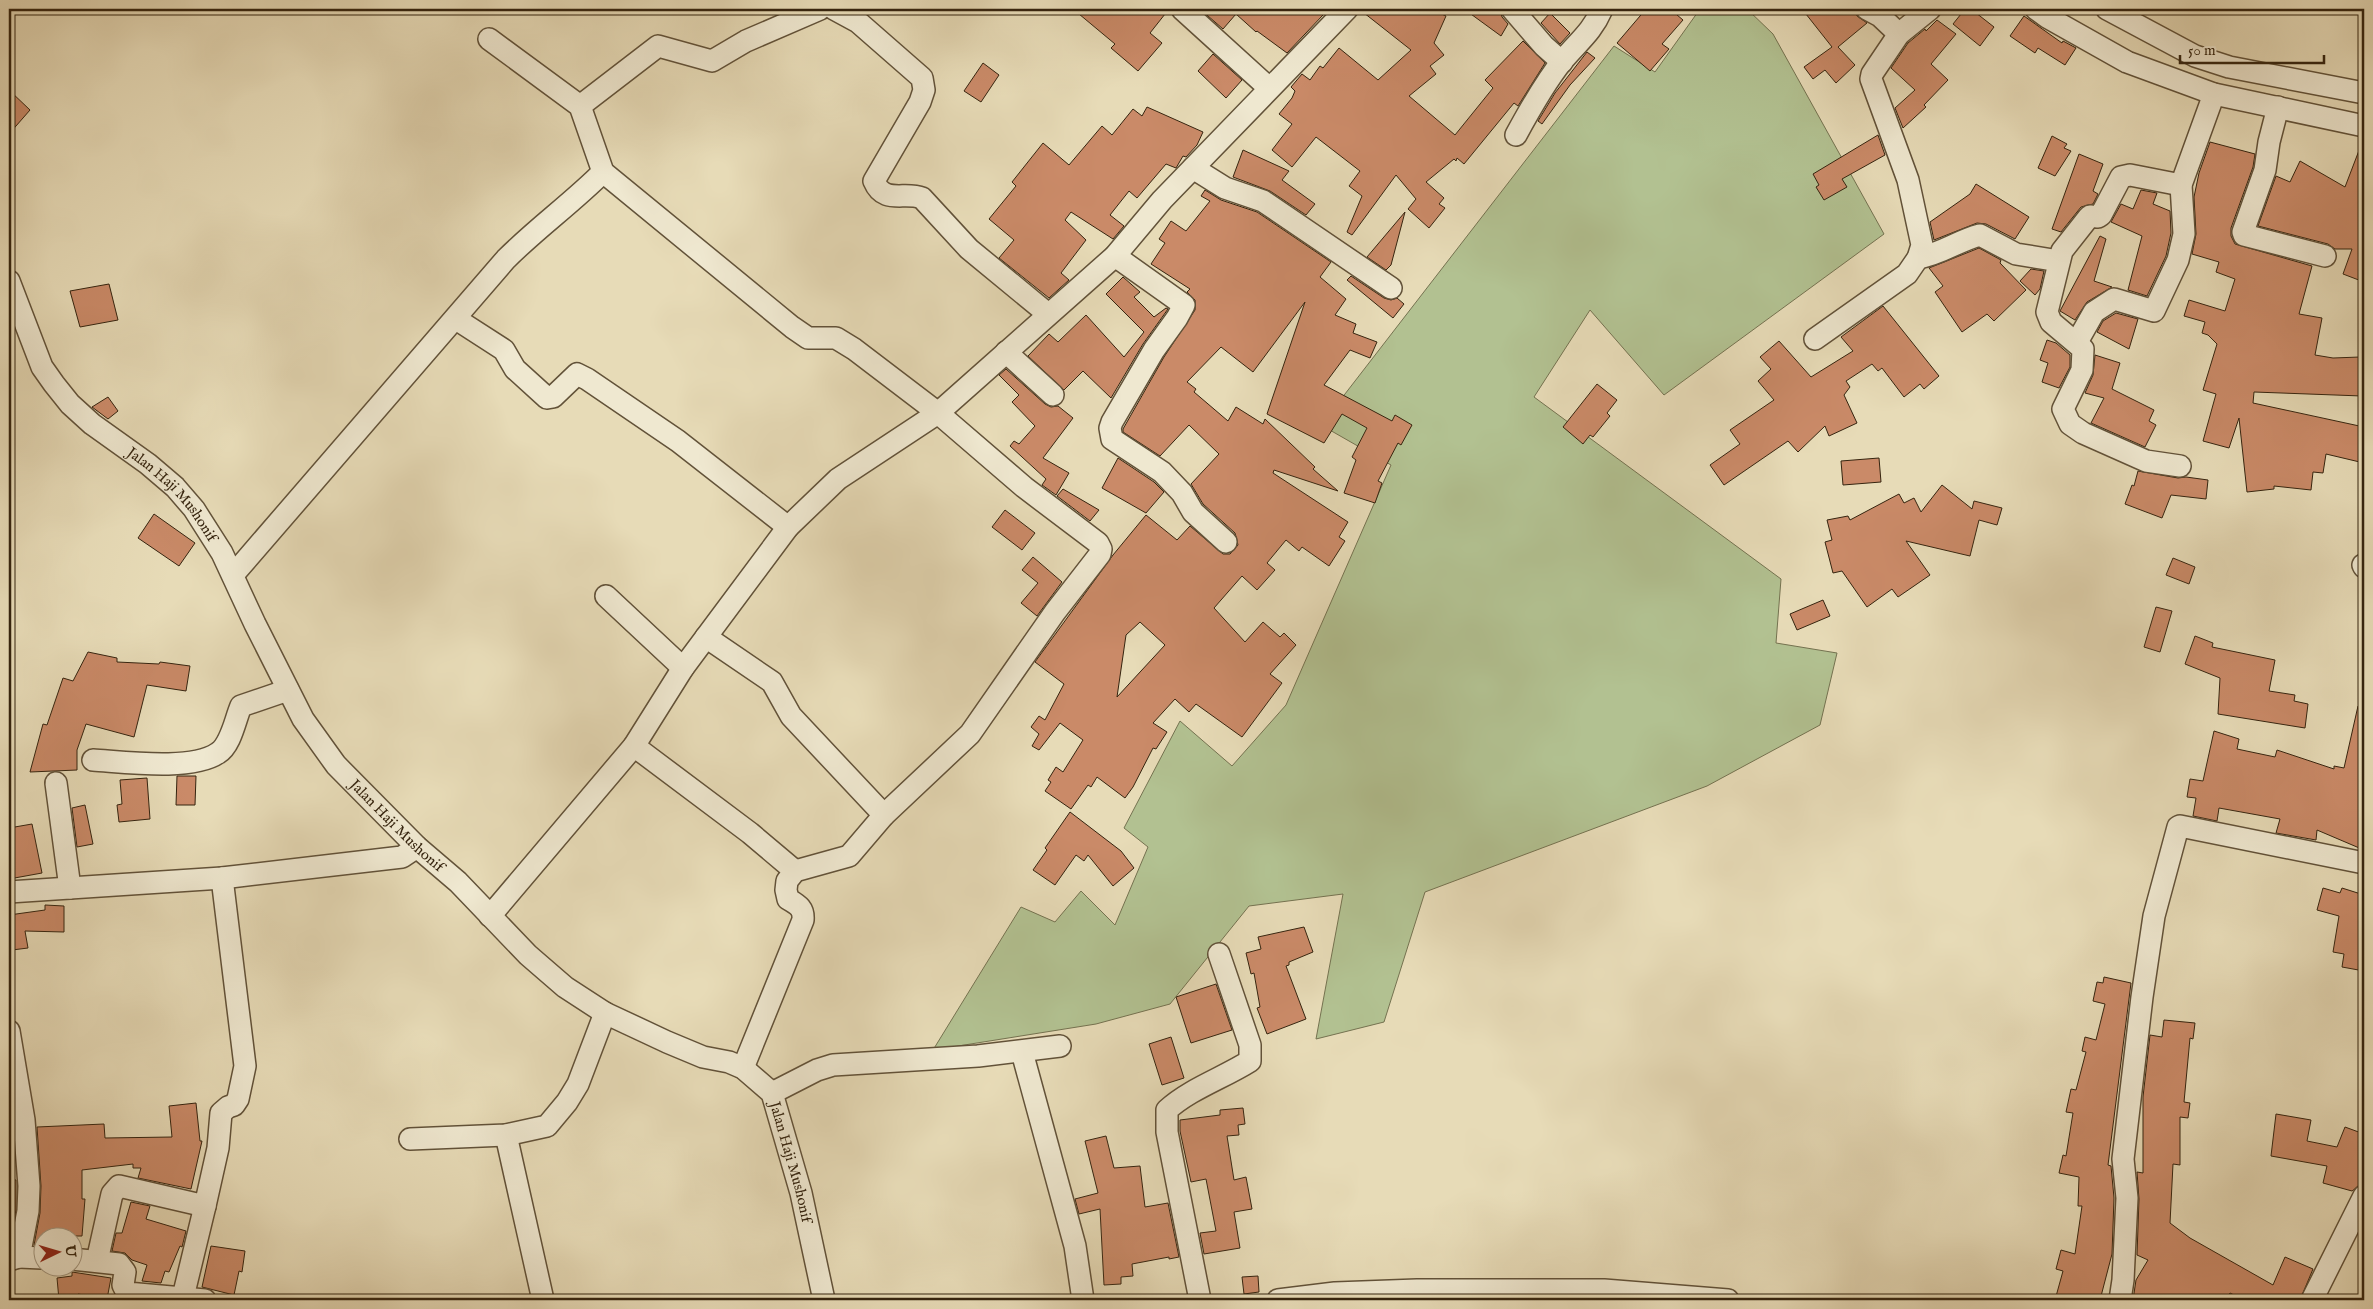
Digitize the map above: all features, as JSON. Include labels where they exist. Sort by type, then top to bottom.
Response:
[{"type":"street","points":[[580,106],[658,46],[712,61],[746,41],[820,9]]},
{"type":"street","points":[[834,9],[858,22],[922,78],[924,90],[920,102],[874,181],[878,189],[891,196],[912,194],[922,198],[969,248],[1048,314]]},
{"type":"street","points":[[1182,9],[1269,88]]},
{"type":"street","points":[[490,916],[634,746],[683,668],[788,527],[838,479],[938,413],[1115,256],[1162,200],[1347,9]]},
{"type":"street","points":[[1512,9],[1544,46],[1562,62]]},
{"type":"street","points":[[1516,135],[1525,117],[1562,62],[1594,27],[1602,9]]},
{"type":"street","points":[[1867,9],[1880,16],[1899,34]]},
{"type":"street","points":[[1815,339],[1907,274],[1918,258],[1922,245],[1908,180],[1871,78],[1899,34],[1930,9]]},
{"type":"street","points":[[2036,9],[2127,62],[2214,94],[2364,126]]},
{"type":"street","points":[[2106,9],[2195,56],[2229,66],[2364,93]]},
{"type":"street","points":[[489,39],[580,106],[604,172],[792,327],[808,338],[836,338],[843,342],[938,413],[1024,487],[1098,543],[1101,548],[1100,554],[1055,612],[970,734],[884,815],[849,856],[795,871],[787,881],[788,899],[800,906],[803,920],[743,1068]]},
{"type":"street","points":[[2077,342],[2094,312],[2114,299],[2154,311],[2178,260],[2184,234],[2182,185],[2214,94]]},
{"type":"street","points":[[2278,107],[2269,142],[2265,170],[2242,232],[2244,235],[2325,256]]},
{"type":"street","points":[[1193,168],[1226,188],[1263,201],[1391,288]]},
{"type":"street","points":[[233,576],[512,252],[537,228],[579,196],[604,172]]},
{"type":"street","points":[[2180,466],[2146,461],[2083,434],[2070,424],[2063,409],[2082,370],[2083,350],[2077,342],[2051,322],[2048,312],[2062,251],[2068,240],[2090,216],[2098,217],[2101,214],[2121,177],[2130,175],[2182,185]]},
{"type":"street","points":[[1918,258],[1937,255],[1966,239],[1980,235],[2016,254],[2059,262]]},
{"type":"street","points":[[1115,256],[1184,305],[1154,350],[1112,422],[1110,428],[1112,439],[1162,472],[1182,493],[1193,512],[1226,542]]},
{"type":"street","name":"Jalan Haji Mushonif","points":[[9,281],[42,367],[70,404],[92,424],[175,487],[194,509],[233,576],[254,624],[303,719],[336,765],[417,847],[458,882],[528,954],[565,987],[605,1013],[703,1057],[729,1062],[743,1068],[772,1094],[801,1193],[824,1300]]},
{"type":"street","points":[[456,319],[504,350],[515,369],[547,398],[553,396],[577,374],[587,379],[678,441],[788,527]]},
{"type":"street","points":[[1006,352],[1053,395]]},
{"type":"street","points":[[606,596],[683,668]]},
{"type":"street","points":[[706,637],[772,682],[791,716],[884,815]]},
{"type":"street","points":[[93,760],[192,763],[218,753],[226,743],[241,706],[288,690]]},
{"type":"street","points":[[634,746],[750,834],[795,871]]},
{"type":"street","points":[[56,783],[70,888]]},
{"type":"street","points":[[2120,1300],[2123,1280],[2127,1198],[2123,1159],[2142,997],[2154,916],[2178,827],[2364,863]]},
{"type":"street","points":[[9,892],[222,878],[402,856],[417,847]]},
{"type":"street","points":[[183,1297],[218,1148],[221,1112],[234,1105],[238,1100],[244,1066],[222,878]]},
{"type":"street","points":[[1200,1300],[1168,1132],[1167,1110],[1178,1100],[1227,1076],[1250,1061],[1250,1045],[1219,954]]},
{"type":"street","points":[[410,1139],[506,1135],[547,1126],[578,1084],[605,1013]]},
{"type":"street","points":[[9,1031],[24,1120],[29,1186],[28,1211],[14,1258],[32,1258]]},
{"type":"street","points":[[772,1094],[817,1070],[833,1065],[1022,1052],[1060,1046]]},
{"type":"street","points":[[1022,1052],[1075,1246],[1083,1300]]},
{"type":"street","points":[[506,1135],[542,1300]]},
{"type":"street","points":[[97,1261],[112,1194],[119,1186],[205,1206]]},
{"type":"street","points":[[2312,1300],[2364,1196]]},
{"type":"street","points":[[82,1260],[119,1264],[126,1272],[123,1285],[127,1293],[205,1300]]},
{"type":"street","points":[[1278,1300],[1335,1293],[1399,1290],[1604,1290],[1728,1300]]},
{"type":"green space","points":[[1700,9],[1747,9],[1773,34],[1884,234],[1664,395],[1590,310],[1534,397],[1781,579],[1776,643],[1837,653],[1820,725],[1707,786],[1425,892],[1384,1022],[1316,1039],[1343,894],[1249,906],[1170,1004],[1096,1024],[933,1050],[1021,907],[1055,922],[1081,891],[1115,925],[1148,847],[1124,828],[1180,721],[1232,766],[1286,705],[1391,465],[1321,425],[1614,46],[1655,72]]},
{"type":"building","points":[[1073,9],[1169,9],[1150,33],[1162,43],[1138,71],[1111,48],[1115,44]]},
{"type":"building","points":[[1200,9],[1315,9],[1323,15],[1287,53],[1256,32],[1236,14],[1223,29]]},
{"type":"building","points":[[1359,9],[1431,9],[1446,16],[1434,43],[1444,55],[1430,66],[1436,74],[1409,96],[1455,135],[1493,88],[1485,80],[1523,41],[1545,63],[1518,106],[1514,103],[1464,164],[1457,158],[1456,161],[1454,159],[1426,182],[1444,198],[1439,204],[1445,208],[1429,228],[1408,209],[1416,199],[1396,175],[1352,235],[1347,232],[1362,196],[1349,186],[1360,171],[1316,137],[1292,167],[1272,150],[1292,124],[1279,114],[1292,98],[1295,91],[1291,87],[1302,74],[1310,80],[1320,66],[1323,68],[1339,48],[1378,80],[1411,50]]},
{"type":"building","points":[[1464,9],[1500,9],[1502,17],[1508,24],[1501,36]]},
{"type":"building","points":[[1646,9],[1670,9],[1683,20],[1662,44],[1669,49],[1650,71],[1617,43]]},
{"type":"building","points":[[1802,9],[1855,9],[1857,16],[1867,23],[1838,47],[1855,65],[1836,83],[1825,70],[1813,79],[1804,67],[1832,47]]},
{"type":"building","points":[[1965,9],[1971,9],[1994,27],[1980,46],[1953,24]]},
{"type":"building","points":[[1550,13],[1570,33],[1560,44],[1541,23]]},
{"type":"building","points":[[2024,16],[2062,43],[2063,41],[2076,48],[2065,65],[2038,48],[2035,53],[2010,36]]},
{"type":"building","points":[[1937,20],[1956,34],[1931,64],[1948,80],[1924,105],[1926,107],[1903,128],[1895,108],[1915,90],[1891,68],[1908,43],[1925,29],[1926,31]]},
{"type":"building","points":[[1587,52],[1595,58],[1570,85],[1542,124],[1538,121],[1555,93]]},
{"type":"building","points":[[1213,54],[1242,80],[1226,98],[1198,71]]},
{"type":"building","points":[[983,63],[999,75],[981,102],[964,91]]},
{"type":"building","points":[[9,90],[30,110],[9,134]]},
{"type":"building","points":[[1147,107],[1203,132],[1197,145],[1186,157],[1183,156],[1176,168],[1166,164],[1137,198],[1129,191],[1110,215],[1124,226],[1113,239],[1071,212],[1065,220],[1086,240],[1061,273],[1069,280],[1049,298],[999,258],[1014,240],[989,219],[1016,186],[1012,182],[1043,143],[1069,165],[1102,126],[1112,135],[1133,109],[1142,116]]},
{"type":"building","points":[[1878,135],[1885,155],[1842,179],[1847,187],[1824,200],[1816,187],[1819,185],[1813,174]]},
{"type":"building","points":[[2052,136],[2067,144],[2064,148],[2071,151],[2055,176],[2038,168]]},
{"type":"building","points":[[2363,140],[2364,191],[2359,204],[2364,207],[2364,282],[2343,274],[2352,249],[2335,249],[2328,244],[2258,226],[2276,176],[2290,182],[2300,161],[2345,187]]},
{"type":"building","points":[[2210,142],[2255,154],[2253,167],[2231,228],[2231,236],[2235,244],[2312,266],[2299,314],[2322,318],[2315,355],[2333,358],[2360,357],[2362,396],[2254,392],[2253,403],[2364,427],[2364,463],[2326,454],[2323,473],[2313,472],[2311,490],[2274,486],[2274,489],[2247,492],[2239,418],[2229,448],[2203,441],[2216,394],[2203,390],[2217,344],[2208,335],[2202,333],[2205,322],[2184,316],[2189,300],[2225,311],[2235,279],[2216,272],[2219,262],[2192,254],[2196,234],[2194,197],[2199,173]]},
{"type":"building","points":[[1243,150],[1289,171],[1282,180],[1315,204],[1306,215],[1270,191],[1233,177]]},
{"type":"building","points":[[2079,154],[2103,164],[2093,191],[2098,194],[2093,204],[2081,207],[2061,232],[2052,229]]},
{"type":"building","points":[[1976,184],[2029,217],[2015,239],[1986,224],[1977,223],[1934,240],[1930,222],[1970,194]]},
{"type":"building","points":[[1205,190],[1221,200],[1257,212],[1331,262],[1320,277],[1346,299],[1335,315],[1356,324],[1353,333],[1377,342],[1370,358],[1350,350],[1324,385],[1392,421],[1395,415],[1412,425],[1401,445],[1398,443],[1378,481],[1382,483],[1375,503],[1344,493],[1356,460],[1352,457],[1367,428],[1342,414],[1324,443],[1267,414],[1305,302],[1253,372],[1221,347],[1187,382],[1196,389],[1194,392],[1228,421],[1236,407],[1263,424],[1265,419],[1315,467],[1313,469],[1338,491],[1274,470],[1273,473],[1348,522],[1339,537],[1345,541],[1329,566],[1302,547],[1299,551],[1286,540],[1267,563],[1275,570],[1257,590],[1242,576],[1214,608],[1245,642],[1263,622],[1280,637],[1284,633],[1296,645],[1270,674],[1282,683],[1242,737],[1196,704],[1189,712],[1175,699],[1153,723],[1167,732],[1156,749],[1153,748],[1133,787],[1125,798],[1097,777],[1091,787],[1088,785],[1071,809],[1045,791],[1051,782],[1048,780],[1056,767],[1063,772],[1083,740],[1060,723],[1039,750],[1032,746],[1039,734],[1031,727],[1039,716],[1045,720],[1064,684],[1035,662],[1113,555],[1146,515],[1177,540],[1190,526],[1223,554],[1230,554],[1238,545],[1235,533],[1203,504],[1191,484],[1219,454],[1189,425],[1160,456],[1123,432],[1164,357],[1195,310],[1195,300],[1187,292],[1190,289],[1151,264],[1165,243],[1159,239],[1171,221],[1186,231],[1210,201],[1201,196]],"holes":[[[1140,622],[1165,645],[1117,697],[1126,635]]]},
{"type":"building","points":[[2141,190],[2157,193],[2153,204],[2170,211],[2171,233],[2166,256],[2147,296],[2128,290],[2142,236],[2111,222],[2121,204],[2133,209]]},
{"type":"building","points":[[1405,212],[1391,265],[1386,270],[1367,257]]},
{"type":"building","points":[[2100,236],[2106,239],[2094,281],[2112,287],[2087,302],[2075,320],[2060,311]]},
{"type":"building","points":[[1979,248],[2001,260],[2000,263],[2026,290],[1994,321],[1987,314],[1962,332],[1935,292],[1943,286],[1929,268]]},
{"type":"building","points":[[2031,269],[2044,271],[2040,289],[2035,295],[2020,281]]},
{"type":"building","points":[[1351,276],[1384,298],[1391,300],[1397,298],[1404,304],[1393,318],[1347,280]]},
{"type":"building","points":[[1123,277],[1140,292],[1134,297],[1154,317],[1166,308],[1168,309],[1143,344],[1111,398],[1083,371],[1064,390],[1028,356],[1049,334],[1058,342],[1086,315],[1124,357],[1144,332],[1106,294]]},
{"type":"building","points":[[109,284],[118,320],[80,327],[70,291]]},
{"type":"building","points":[[1883,306],[1939,376],[1924,389],[1920,384],[1904,397],[1882,368],[1878,371],[1872,364],[1846,381],[1850,387],[1844,395],[1857,423],[1829,436],[1825,426],[1798,452],[1788,441],[1724,485],[1710,465],[1740,444],[1730,430],[1774,400],[1758,381],[1771,369],[1760,357],[1779,341],[1811,377],[1853,351],[1841,337]]},
{"type":"building","points":[[2116,313],[2138,319],[2129,349],[2097,332],[2103,321]]},
{"type":"building","points":[[2047,340],[2056,343],[2070,355],[2070,367],[2059,388],[2042,382],[2048,363],[2040,360]]},
{"type":"building","points":[[2095,355],[2120,363],[2112,389],[2154,410],[2149,421],[2156,425],[2145,447],[2091,423],[2104,398],[2085,393],[2093,375]]},
{"type":"building","points":[[1006,369],[1045,404],[1051,407],[1058,406],[1073,418],[1043,458],[1069,473],[1056,495],[1042,485],[1046,479],[1010,446],[1014,441],[1019,444],[1035,426],[1012,402],[1019,395],[999,375]]},
{"type":"building","points":[[1597,384],[1617,400],[1607,413],[1610,416],[1593,437],[1590,435],[1583,444],[1563,427]]},
{"type":"building","points":[[108,397],[118,411],[108,419],[92,407]]},
{"type":"building","points":[[1118,458],[1154,482],[1164,492],[1146,513],[1102,488]]},
{"type":"building","points":[[1879,458],[1881,482],[1843,485],[1841,461]]},
{"type":"building","points":[[2138,471],[2178,478],[2186,477],[2208,480],[2206,499],[2171,495],[2162,518],[2125,504],[2132,485],[2134,486]]},
{"type":"building","points":[[1942,485],[1972,509],[1974,501],[2002,508],[1997,525],[1979,520],[1970,556],[1906,541],[1930,575],[1898,597],[1892,589],[1867,607],[1842,571],[1833,573],[1825,542],[1832,540],[1827,520],[1848,516],[1850,520],[1899,494],[1904,503],[1914,498],[1921,512]]},
{"type":"building","points":[[1063,489],[1099,510],[1090,521],[1057,496]]},
{"type":"building","points":[[1005,510],[1035,533],[1022,550],[992,527]]},
{"type":"building","points":[[154,514],[195,543],[179,566],[138,538]]},
{"type":"building","points":[[1033,557],[1062,582],[1037,616],[1021,603],[1038,583],[1022,570]]},
{"type":"building","points":[[2173,558],[2195,567],[2189,584],[2166,575]]},
{"type":"building","points":[[1823,600],[1830,616],[1797,630],[1790,614]]},
{"type":"building","points":[[2156,607],[2172,611],[2160,652],[2144,647]]},
{"type":"building","points":[[2195,636],[2213,643],[2212,647],[2275,660],[2269,691],[2295,695],[2294,701],[2308,704],[2305,728],[2218,714],[2220,678],[2185,664]]},
{"type":"building","points":[[88,652],[117,658],[117,662],[159,664],[160,662],[190,666],[186,691],[147,685],[134,737],[86,724],[77,750],[77,770],[30,772],[43,724],[47,725],[63,678],[73,681]]},
{"type":"building","points":[[2358,706],[2364,707],[2364,850],[2317,830],[2316,840],[2276,833],[2280,819],[2219,808],[2217,821],[2193,816],[2196,798],[2187,797],[2190,779],[2203,781],[2214,731],[2239,739],[2237,749],[2275,757],[2277,750],[2334,769],[2334,766],[2344,768]]},
{"type":"building","points":[[177,776],[196,776],[195,805],[176,805]]},
{"type":"building","points":[[147,778],[150,819],[119,822],[117,805],[122,804],[120,780]]},
{"type":"building","points":[[85,805],[93,844],[77,847],[72,808]]},
{"type":"building","points":[[1070,812],[1121,851],[1134,868],[1113,886],[1088,855],[1084,861],[1076,855],[1055,885],[1033,870],[1047,850],[1045,848]]},
{"type":"building","points":[[32,824],[42,873],[9,879],[9,828]]},
{"type":"building","points":[[2323,888],[2340,893],[2342,888],[2364,895],[2364,971],[2342,967],[2344,954],[2333,952],[2339,916],[2317,910]]},
{"type":"building","points":[[45,905],[64,906],[64,932],[25,931],[28,948],[12,950],[9,915],[45,910]]},
{"type":"building","points":[[1304,927],[1313,952],[1289,962],[1289,965],[1286,966],[1306,1019],[1267,1034],[1257,1008],[1260,1007],[1254,973],[1251,974],[1246,953],[1261,949],[1258,937]]},
{"type":"building","points":[[2104,977],[2131,983],[2108,1165],[2111,1166],[2114,1198],[2112,1254],[2100,1300],[2055,1300],[2063,1271],[2056,1269],[2061,1250],[2075,1254],[2082,1206],[2078,1206],[2079,1177],[2059,1173],[2063,1155],[2066,1156],[2073,1113],[2066,1112],[2071,1089],[2076,1090],[2086,1052],[2082,1051],[2085,1037],[2096,1040],[2105,1004],[2093,1001],[2097,982],[2103,983]]},
{"type":"building","points":[[1216,984],[1232,1030],[1191,1043],[1176,997]]},
{"type":"building","points":[[2164,1020],[2195,1023],[2193,1039],[2190,1038],[2184,1102],[2190,1103],[2188,1118],[2180,1117],[2180,1165],[2173,1164],[2170,1223],[2190,1238],[2273,1285],[2285,1257],[2313,1269],[2300,1300],[2244,1300],[2230,1293],[2225,1300],[2133,1300],[2136,1280],[2148,1260],[2137,1255],[2139,1199],[2137,1172],[2143,1173],[2143,1097],[2150,1035],[2162,1037]]},
{"type":"building","points":[[1171,1037],[1184,1078],[1162,1085],[1149,1044]]},
{"type":"building","points":[[196,1103],[200,1141],[202,1141],[191,1189],[138,1178],[141,1168],[133,1168],[133,1164],[82,1170],[82,1199],[85,1199],[82,1236],[82,1226],[38,1226],[41,1186],[37,1127],[104,1124],[105,1138],[172,1137],[169,1106]]},
{"type":"building","points":[[1243,1108],[1245,1124],[1238,1125],[1239,1135],[1227,1136],[1234,1180],[1246,1177],[1252,1209],[1234,1212],[1240,1248],[1204,1254],[1200,1233],[1216,1231],[1206,1179],[1191,1182],[1180,1131],[1180,1120],[1220,1115],[1220,1110]]},
{"type":"building","points":[[2276,1114],[2311,1120],[2307,1141],[2337,1147],[2345,1127],[2364,1134],[2364,1170],[2360,1185],[2352,1191],[2323,1183],[2327,1166],[2271,1156]]},
{"type":"building","points":[[1106,1136],[1114,1168],[1140,1166],[1145,1207],[1168,1203],[1179,1257],[1132,1264],[1133,1276],[1121,1277],[1121,1284],[1104,1285],[1100,1209],[1079,1214],[1075,1199],[1098,1193],[1085,1141]]},
{"type":"building","points":[[9,1179],[16,1180],[16,1210],[9,1244]]},
{"type":"building","points":[[131,1202],[150,1206],[146,1219],[186,1231],[182,1247],[180,1246],[169,1272],[165,1271],[161,1283],[142,1281],[147,1265],[132,1260],[125,1253],[112,1251],[116,1233],[122,1233]]},
{"type":"building","points":[[211,1246],[245,1251],[242,1272],[239,1271],[234,1295],[202,1287]]},
{"type":"building","points":[[82,1274],[111,1278],[107,1299],[78,1294],[79,1299],[59,1300],[57,1278],[82,1276]]},
{"type":"building","points":[[1258,1276],[1259,1292],[1244,1294],[1242,1277]]}]
